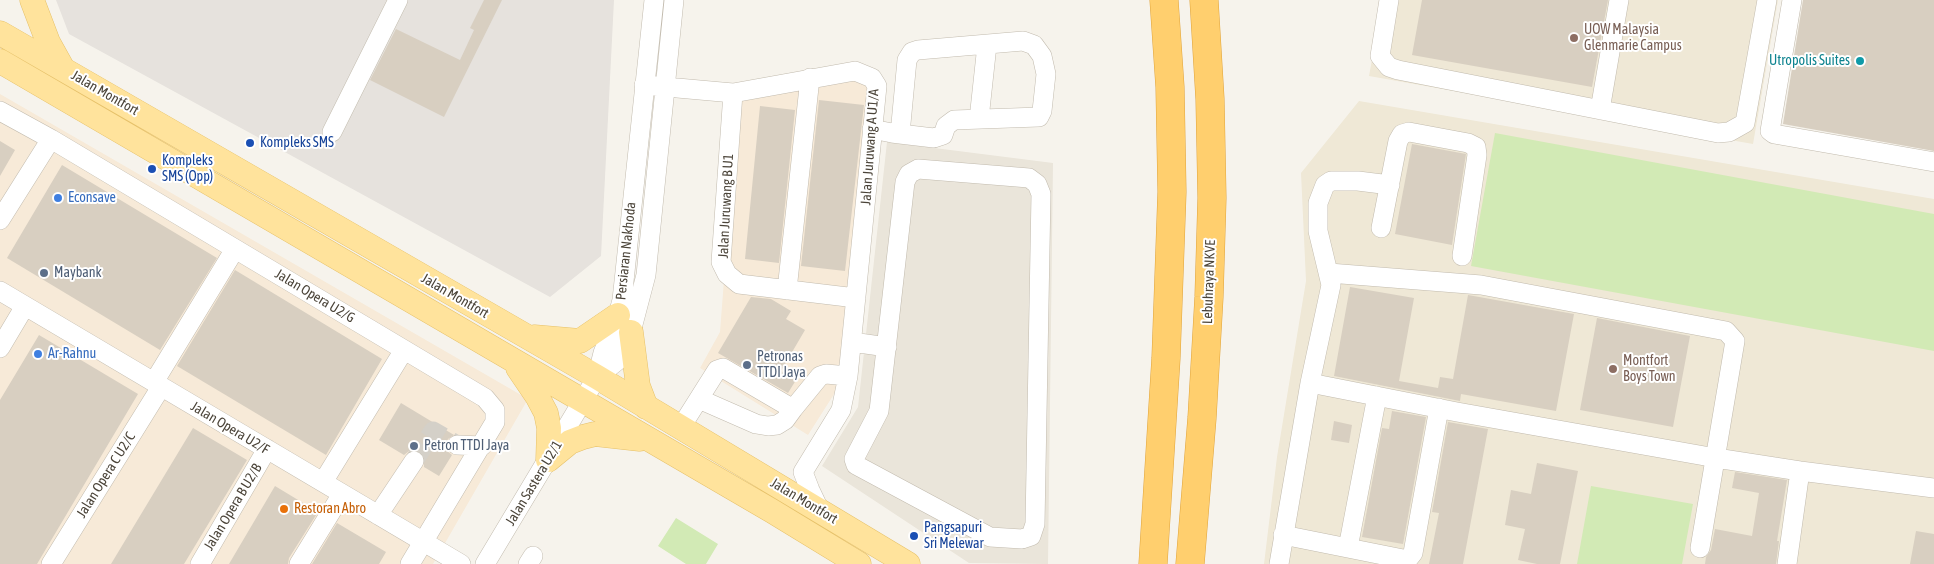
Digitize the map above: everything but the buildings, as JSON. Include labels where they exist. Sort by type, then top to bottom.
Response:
[{"type":"highway","points":[[1153,564],[1166,358],[1172,192],[1170,87],[1164,0]]},
{"type":"highway","name":"Lebuhraya NKVE","points":[[1190,564],[1205,353],[1212,198],[1210,99],[1204,0]]},
{"type":"main road","points":[[32,0],[48,42],[64,70]]},
{"type":"main road","name":"Jalan Montfort","points":[[0,33],[597,377],[908,564]]},
{"type":"main road","name":"Jalan Montfort","points":[[0,61],[11,73],[772,511],[859,564]]},
{"type":"main road","points":[[525,336],[580,341],[624,323],[638,386],[646,407]]},
{"type":"main road","points":[[512,361],[537,396],[546,413],[549,428],[548,460]]},
{"type":"main road","points":[[548,460],[570,442],[595,434],[647,440]]},
{"type":"street","points":[[332,132],[398,0]]},
{"type":"street","name":"Persiaran Nakhoda","points":[[624,323],[622,300],[654,0]]},
{"type":"street","name":"Persiaran Nakhoda","points":[[583,402],[597,377],[603,353],[624,323],[646,275],[674,0]]},
{"type":"street","points":[[1389,0],[1380,56],[1389,67],[1718,133],[1729,132],[1745,122],[1767,0]]},
{"type":"street","points":[[1600,110],[1619,0]]},
{"type":"street","points":[[1792,0],[1770,131],[1774,134],[1934,162]]},
{"type":"street","points":[[872,129],[900,134],[934,138],[942,135],[946,126],[954,120],[1039,117],[1042,111],[1046,74],[1042,56],[1034,45],[1023,41],[912,52],[907,60],[900,134]]},
{"type":"street","points":[[979,119],[988,45]]},
{"type":"street","name":"Jalan Juruwang A U1/A","points":[[644,86],[733,92],[855,71],[872,78],[877,86],[848,376],[841,410],[803,472]]},
{"type":"street","points":[[787,290],[810,78]]},
{"type":"street","name":"Jalan Juruwang B U1","points":[[733,92],[721,262],[727,274],[739,284],[856,298]]},
{"type":"street","name":"Jalan Opera U2/G","points":[[0,111],[235,248],[484,398],[494,410],[495,422],[410,564]]},
{"type":"street","points":[[1381,228],[1398,141],[1402,134],[1409,132],[1468,143],[1476,147],[1477,155],[1462,256]]},
{"type":"street","points":[[0,220],[51,139]]},
{"type":"street","points":[[918,170],[1029,178],[1037,184],[1041,194],[1035,524],[1030,536],[1022,539],[990,538],[856,465],[854,459],[879,411],[887,347],[905,182],[909,174],[918,170]]},
{"type":"street","points":[[1279,564],[1310,383],[1331,285],[1318,230],[1318,203],[1325,185],[1331,181],[1358,181],[1390,185]]},
{"type":"street","name":"Jalan Opera C U2/C","points":[[51,564],[158,384],[235,248]]},
{"type":"street","points":[[1329,272],[1481,285],[1726,331],[1735,340],[1700,548]]},
{"type":"street","name":"Jalan Opera U2/F","points":[[0,291],[461,564]]},
{"type":"street","points":[[0,348],[25,306]]},
{"type":"street","points":[[852,342],[887,347]]},
{"type":"street","points":[[322,482],[404,350]]},
{"type":"street","points":[[681,427],[717,370],[723,368],[793,409]]},
{"type":"street","points":[[699,399],[756,424],[777,426],[785,420],[820,376],[826,374],[848,376]]},
{"type":"street","points":[[1310,383],[1716,458],[1800,472],[1934,488]]},
{"type":"street","points":[[1355,554],[1377,396]]},
{"type":"street","name":"Jalan Sastera U2/1","points":[[485,564],[583,402]]},
{"type":"street","points":[[1283,535],[1355,554],[1409,558],[1413,553],[1439,408]]},
{"type":"street","points":[[458,445],[482,446]]},
{"type":"street","name":"Jalan Opera B U2/B","points":[[200,564],[267,449]]},
{"type":"street","points":[[378,515],[414,461]]},
{"type":"street","points":[[765,477],[782,477],[803,472],[820,511]]},
{"type":"street","points":[[1788,564],[1800,472]]},
{"type":"street","points":[[300,564],[342,494]]},
{"type":"shaded area","points":[[56,0],[614,0],[601,256],[550,297],[69,34]]},
{"type":"shaded area","name":"UOW Malaysia Glenmarie Campus","points":[[1383,0],[1778,0],[1753,144],[1369,76]]},
{"type":"shaded area","points":[[850,78],[870,87],[848,308],[836,391],[808,435],[700,368],[720,332],[738,98]]},
{"type":"shaded area","points":[[0,94],[528,399],[433,564],[0,564]]},
{"type":"shaded area","name":"Montfort Boys Town","points":[[1359,101],[1934,199],[1934,564],[1264,564],[1277,457],[1306,281],[1301,173]]},
{"type":"shaded area","name":"Pangsapuri Sri Melewar","points":[[887,142],[1053,163],[1048,564],[969,563],[822,466],[858,407]]},
{"type":"green space","points":[[1495,133],[1934,214],[1934,351],[1471,266]]},
{"type":"green space","points":[[1591,486],[1693,504],[1682,564],[1577,564]]},
{"type":"green space","points":[[676,518],[718,544],[706,564],[686,564],[658,546]]},
{"type":"tunnel","points":[[414,461],[433,431],[457,445]]},
{"type":"place","name":"UOW Malaysia Glenmarie Campus","points":[[1574,38]]},
{"type":"place","name":"Utropolis Suites","points":[[1860,61]]},
{"type":"place","name":"Kompleks SMS","points":[[250,143]]},
{"type":"place","name":"Kompleks SMS (Opp)","points":[[152,169]]},
{"type":"place","name":"Econsave","points":[[58,198]]},
{"type":"place","name":"Maybank","points":[[44,273]]},
{"type":"place","name":"Ar-Rahnu","points":[[38,354]]},
{"type":"place","name":"Petronas TTDI Jaya","points":[[747,365]]},
{"type":"place","name":"Montfort Boys Town","points":[[1613,369]]},
{"type":"place","name":"Petron TTDI Jaya","points":[[414,446]]},
{"type":"place","name":"Restoran Abro","points":[[284,509]]},
{"type":"place","name":"Pangsapuri Sri Melewar","points":[[914,536]]}]
